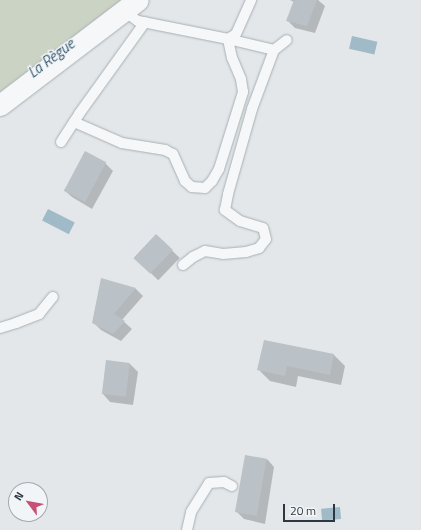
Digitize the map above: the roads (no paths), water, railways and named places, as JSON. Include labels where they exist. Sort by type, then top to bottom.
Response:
[{"type":"street","points":[[0,105],[131,6]]},
{"type":"lane","points":[[228,40],[236,34],[251,0]]},
{"type":"lane","points":[[131,6],[138,21],[274,50]]},
{"type":"lane","points":[[61,142],[145,22]]},
{"type":"lane","points":[[74,122],[122,142],[166,150],[173,154],[185,181],[192,187],[205,188],[212,182],[219,169],[243,92],[241,79],[232,58],[228,40]]},
{"type":"lane","points":[[183,265],[193,257],[205,251],[223,254],[246,252],[259,248],[266,239],[263,228],[240,221],[225,210],[228,194],[252,109],[274,50],[287,40]]},
{"type":"lane","points":[[0,328],[39,314],[53,296]]},
{"type":"lane","points":[[187,530],[191,512],[209,482],[224,482],[232,486]]},
{"type":"water","points":[[352,36],[377,42],[374,55],[349,49]]},
{"type":"water","points":[[48,209],[75,223],[69,234],[42,221]]},
{"type":"water","points":[[340,507],[341,519],[322,521],[321,509]]},
{"type":"water label","name":"La Règue","points":[[51,58]]}]
